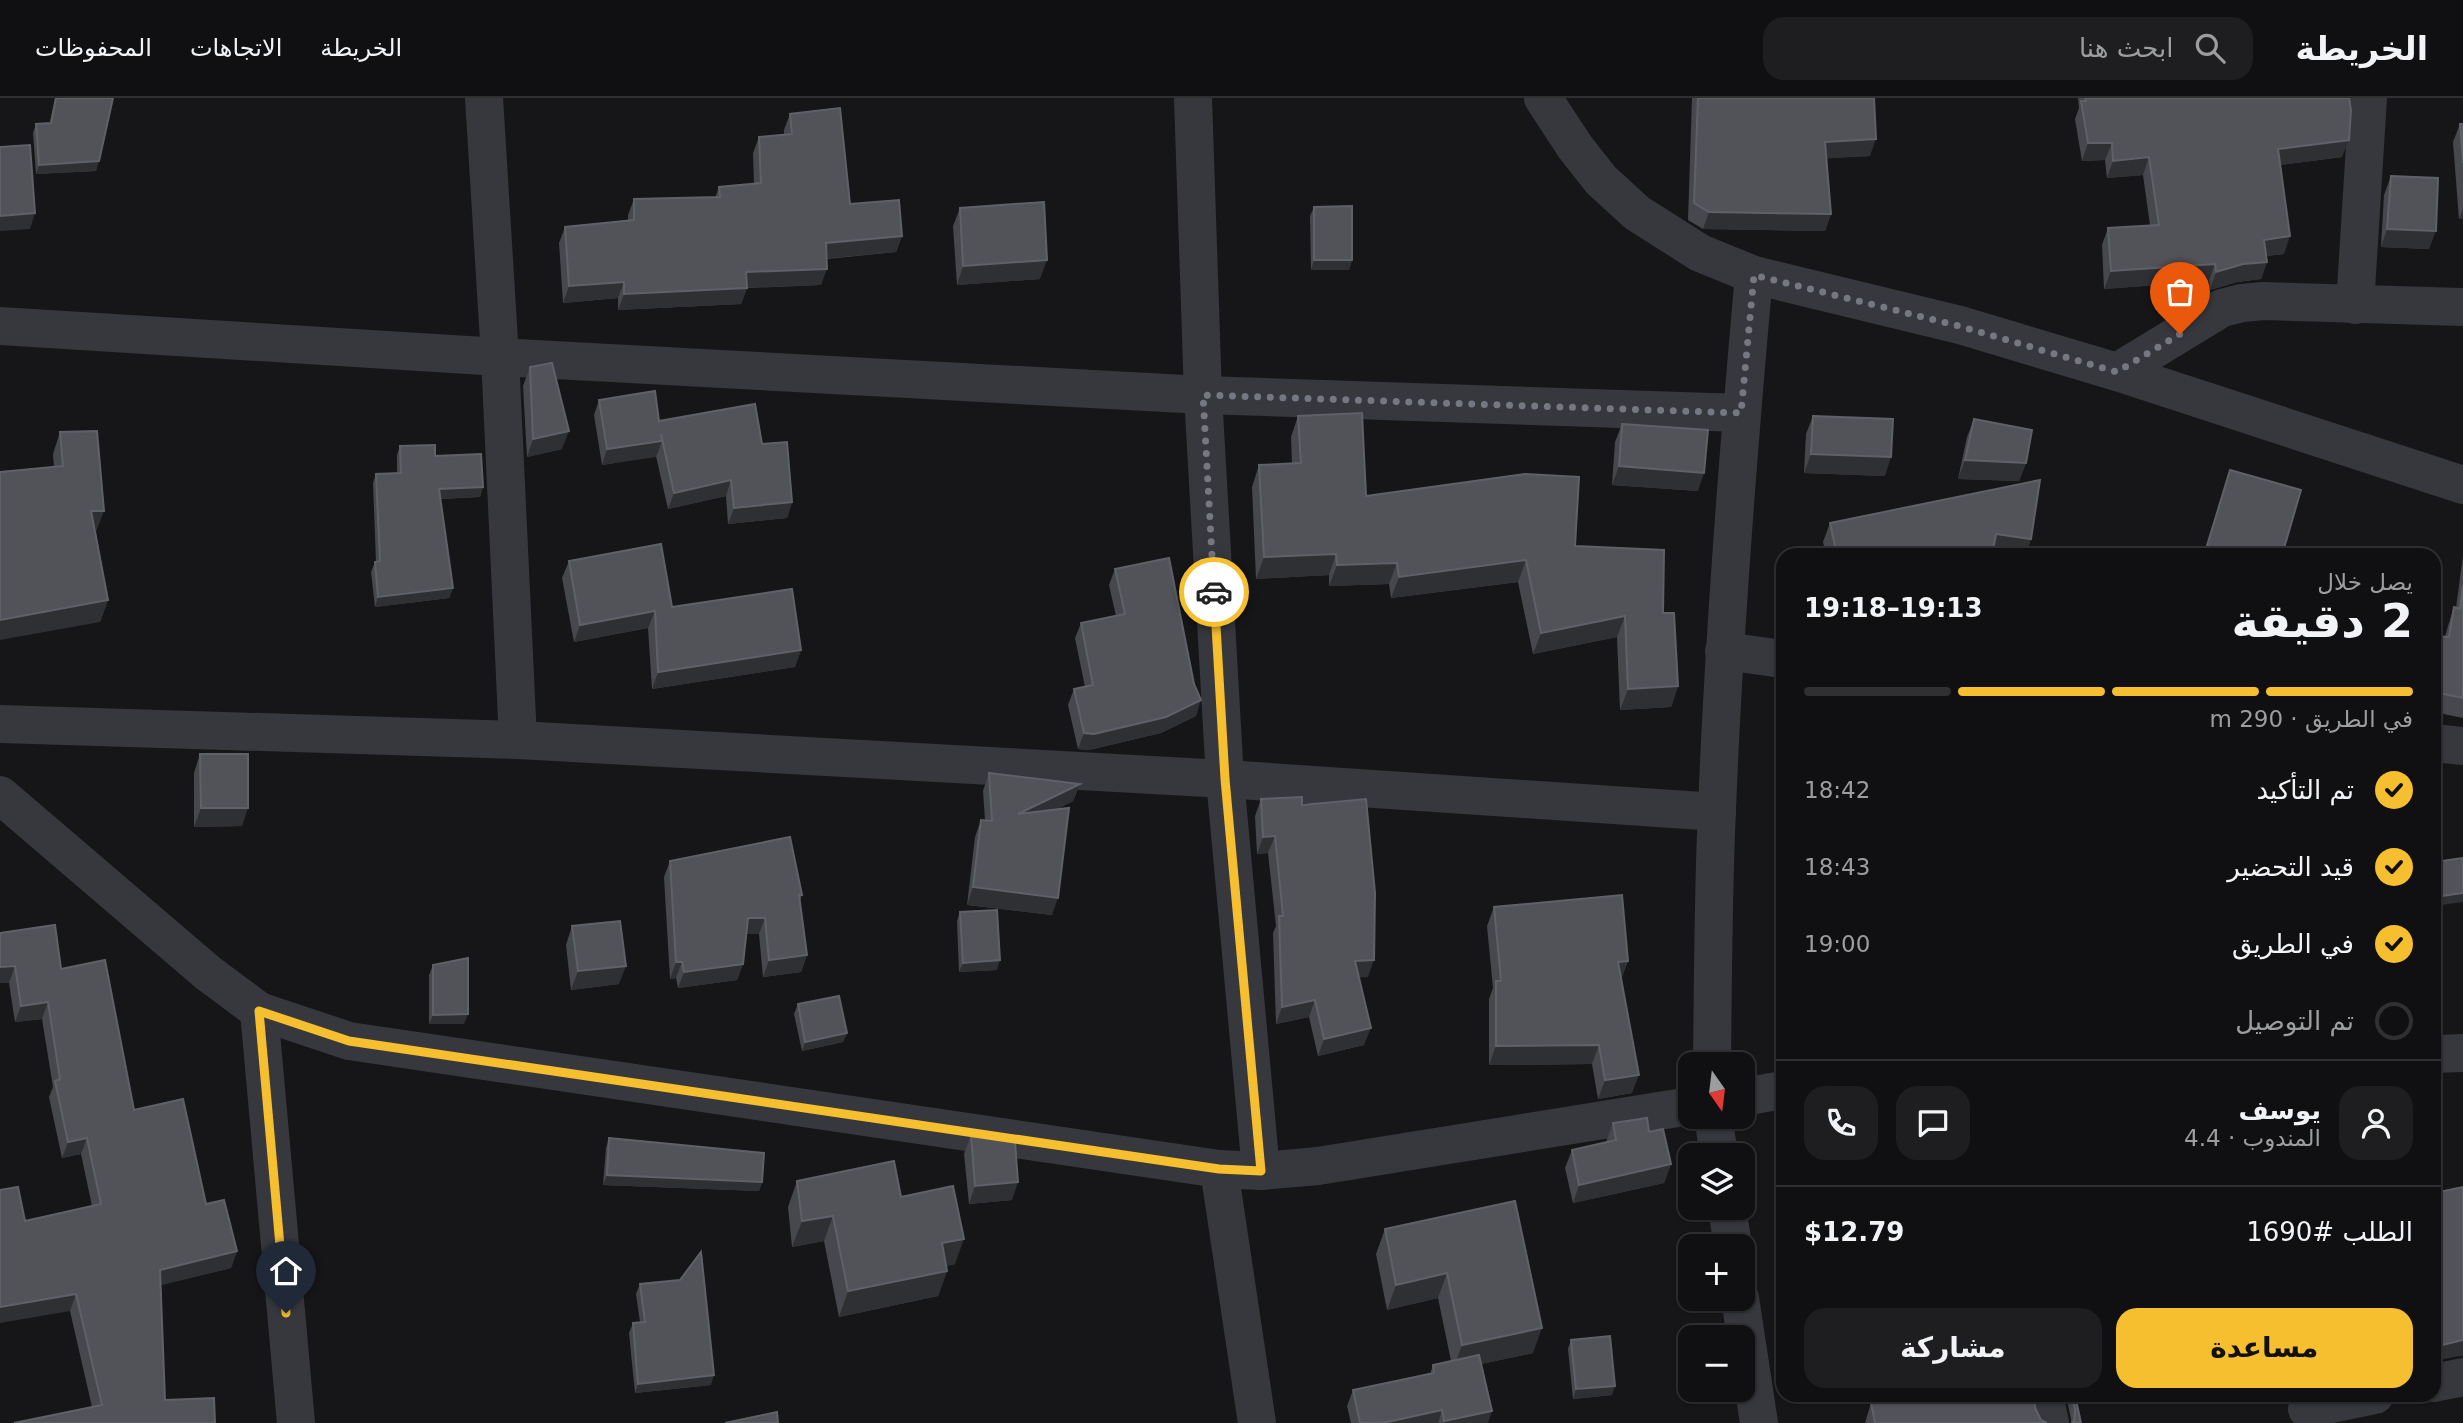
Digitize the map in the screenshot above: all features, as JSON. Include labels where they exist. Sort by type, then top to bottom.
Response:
[{"type":"street","points":[[484,98],[500,357],[518,740]]},
{"type":"street","points":[[1193,98],[1203,395],[1225,779],[1261,1171]]},
{"type":"street","points":[[1543,98],[1575,147],[1601,180],[1637,214],[1700,253],[1754,275],[1959,326],[2117,372],[2463,485]]},
{"type":"street","points":[[2354,305],[2368,98]]},
{"type":"street","points":[[1712,1052],[1717,812],[1724,651],[1754,275]]},
{"type":"street","points":[[2117,372],[2222,308],[2242,303],[2264,301],[2463,307]]},
{"type":"street","points":[[0,326],[500,357],[1203,395],[1741,413]]},
{"type":"street","points":[[1724,651],[1776,658]]},
{"type":"street","points":[[0,724],[518,740],[1225,779],[1717,812]]},
{"type":"street","points":[[2441,744],[2463,746]]},
{"type":"street","points":[[0,795],[208,973],[259,1011],[349,1041],[1219,1169],[1261,1171],[1318,1166],[1678,1108]]},
{"type":"street","points":[[259,1011],[296,1423]]},
{"type":"street","points":[[2441,1054],[2463,1053]]},
{"type":"street","points":[[1755,1095],[1776,1091]]},
{"type":"street","points":[[1219,1169],[1257,1423]]},
{"type":"street","points":[[1742,1311],[1759,1423]]},
{"type":"street","points":[[2441,1382],[2463,1377]]},
{"type":"street","points":[[2046,1402],[2050,1423]]},
{"type":"street","points":[[2307,1409],[2341,1402]]},
{"type":"building","points":[[56,98],[113,98],[99,161],[39,165],[36,124],[51,123]]},
{"type":"building","points":[[1698,98],[1874,98],[1876,139],[1825,142],[1831,214],[1709,212],[1694,203]]},
{"type":"building","points":[[2085,98],[2349,98],[2349,140],[2278,149],[2290,236],[2264,240],[2267,262],[2243,264],[2216,272],[2215,264],[2111,271],[2108,228],[2159,225],[2149,157],[2113,161],[2112,143],[2088,143],[2081,101],[2086,101]]},
{"type":"building","points":[[840,108],[850,204],[899,200],[902,236],[826,243],[827,269],[746,272],[747,288],[624,294],[624,282],[569,286],[565,227],[634,220],[634,199],[720,197],[719,187],[761,183],[759,137],[792,134],[790,114]]},
{"type":"building","points":[[2460,124],[2463,124],[2463,163]]},
{"type":"building","points":[[30,145],[35,213],[0,216],[0,147]]},
{"type":"building","points":[[2391,176],[2438,178],[2436,231],[2387,229]]},
{"type":"building","points":[[1044,202],[1047,260],[963,266],[960,208]]},
{"type":"building","points":[[1352,206],[1352,260],[1314,260],[1314,207]]},
{"type":"building","points":[[552,363],[569,431],[533,439],[530,367]]},
{"type":"building","points":[[655,391],[659,421],[755,404],[762,444],[787,442],[792,502],[734,508],[731,480],[674,493],[661,434],[662,441],[607,449],[599,400]]},
{"type":"building","points":[[1362,413],[1366,496],[1525,474],[1579,477],[1575,546],[1664,550],[1663,613],[1674,613],[1678,686],[1628,689],[1625,616],[1541,633],[1526,560],[1399,577],[1397,563],[1337,565],[1336,554],[1264,557],[1259,465],[1301,463],[1298,416]]},
{"type":"building","points":[[1813,416],[1893,419],[1891,457],[1811,454]]},
{"type":"building","points":[[1974,419],[2032,430],[2026,463],[1965,460]]},
{"type":"building","points":[[1622,424],[1708,430],[1704,473],[1619,466]]},
{"type":"building","points":[[97,431],[104,511],[91,511],[108,600],[0,620],[0,472],[63,466],[60,432]]},
{"type":"building","points":[[435,445],[435,456],[481,454],[483,487],[439,489],[453,588],[378,597],[375,562],[380,561],[376,474],[401,473],[400,446]]},
{"type":"building","points":[[2230,470],[2301,490],[2284,548],[2207,546]]},
{"type":"building","points":[[2040,480],[2031,539],[1996,534],[1993,548],[1835,548],[1830,523]]},
{"type":"building","points":[[661,544],[672,607],[792,589],[801,650],[658,672],[655,611],[580,625],[569,561]]},
{"type":"building","points":[[1169,558],[1194,684],[1201,700],[1166,717],[1094,734],[1084,733],[1074,689],[1093,685],[1081,623],[1125,614],[1115,569]]},
{"type":"building","points":[[2463,586],[2463,698],[2441,693],[2441,636],[2449,637],[2454,607],[2460,609]]},
{"type":"building","points":[[200,754],[248,754],[248,808],[201,808]]},
{"type":"building","points":[[989,773],[1080,784],[1018,814],[1069,808],[1058,898],[973,887],[981,820],[992,821]]},
{"type":"building","points":[[1302,797],[1302,805],[1366,799],[1375,893],[1374,960],[1355,961],[1371,1028],[1324,1039],[1315,1000],[1282,1007],[1279,916],[1283,916],[1275,836],[1263,837],[1261,799]]},
{"type":"building","points":[[790,837],[802,895],[799,895],[807,955],[769,960],[765,918],[748,918],[743,964],[684,972],[682,962],[676,962],[670,861]]},
{"type":"building","points":[[2463,858],[2463,893],[2441,896],[2441,861]]},
{"type":"building","points":[[1622,895],[1628,961],[1618,962],[1639,1075],[1605,1080],[1599,1045],[1496,1046],[1496,981],[1501,981],[1494,907]]},
{"type":"building","points":[[997,910],[1000,960],[963,963],[960,912]]},
{"type":"building","points":[[620,921],[626,966],[578,971],[572,926]]},
{"type":"building","points":[[55,925],[61,969],[105,960],[134,1110],[183,1099],[206,1204],[224,1200],[237,1251],[160,1270],[165,1400],[214,1398],[215,1423],[14,1423],[102,1405],[76,1294],[0,1307],[0,1190],[18,1187],[25,1221],[101,1204],[87,1138],[68,1142],[55,1081],[60,1079],[48,1002],[21,1006],[15,966],[0,967],[0,933]]},
{"type":"building","points":[[468,958],[468,1014],[433,1015],[433,965]]},
{"type":"building","points":[[839,996],[847,1033],[805,1042],[798,1004]]},
{"type":"building","points":[[1647,1118],[1649,1132],[1663,1129],[1671,1164],[1579,1185],[1572,1150],[1616,1140],[1613,1123]]},
{"type":"building","points":[[971,1135],[1015,1142],[1018,1182],[975,1186]]},
{"type":"building","points":[[609,1138],[764,1153],[762,1182],[607,1175]]},
{"type":"building","points":[[894,1161],[901,1197],[953,1186],[964,1239],[942,1243],[947,1271],[848,1291],[833,1216],[802,1221],[797,1181]]},
{"type":"building","points":[[2463,1187],[2463,1340],[2441,1345],[2441,1192]]},
{"type":"building","points":[[1515,1201],[1542,1328],[1462,1345],[1447,1273],[1396,1285],[1385,1229]]},
{"type":"building","points":[[701,1252],[714,1375],[638,1384],[633,1323],[645,1322],[640,1284],[680,1280]]},
{"type":"building","points":[[1610,1336],[1615,1386],[1576,1389],[1571,1340]]},
{"type":"building","points":[[1479,1355],[1492,1411],[1444,1421],[1442,1410],[1383,1423],[1360,1423],[1353,1390],[1434,1373],[1433,1365]]},
{"type":"building","points":[[2034,1402],[2041,1420],[2047,1423],[1875,1423],[1871,1403]]},
{"type":"building","points":[[2073,1402],[2076,1402],[2081,1423],[2072,1423],[2075,1410]]},
{"type":"building","points":[[777,1412],[778,1423],[725,1423]]},
{"type":"way so far","points":[[1214,592],[1203,395],[1741,413],[1754,275],[1959,326],[2117,372],[2180,334]]},
{"type":"route","points":[[286,1313],[259,1011],[349,1041],[1219,1169],[1261,1171],[1225,779],[1214,592]]}]
